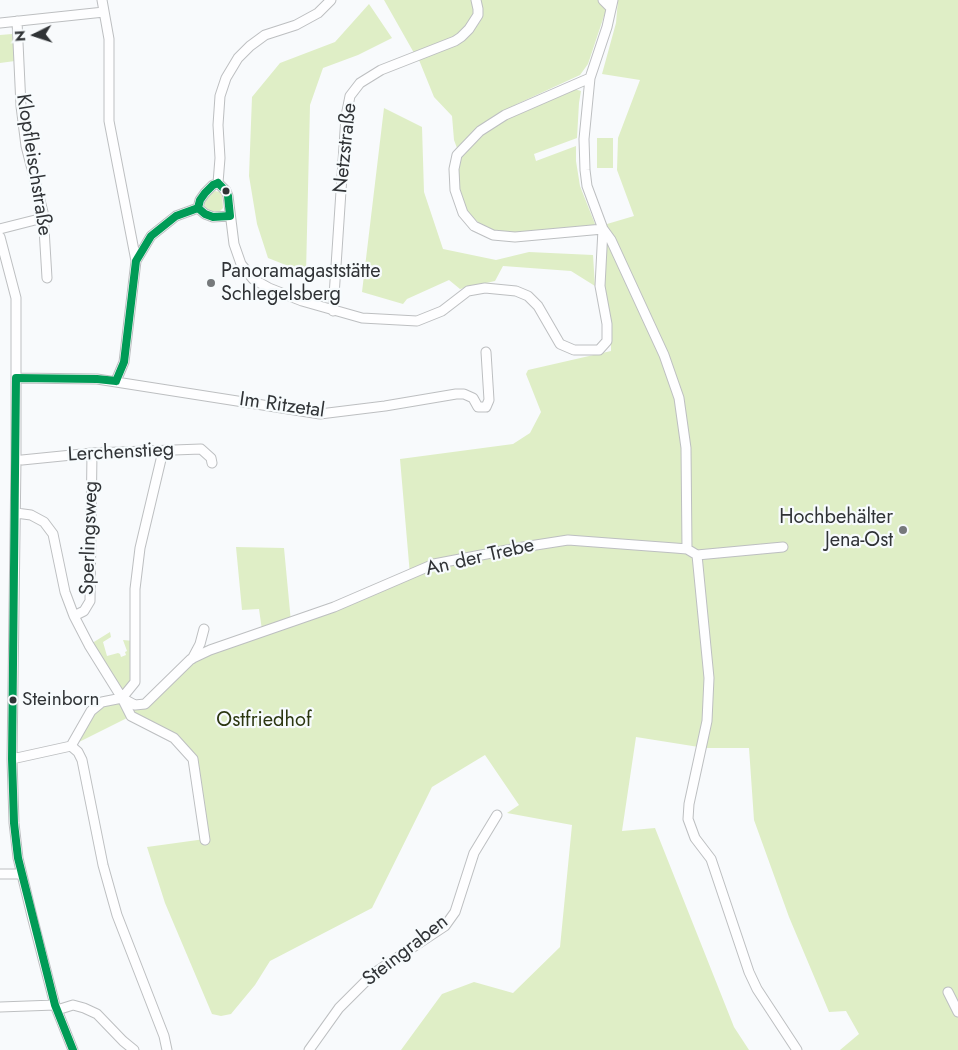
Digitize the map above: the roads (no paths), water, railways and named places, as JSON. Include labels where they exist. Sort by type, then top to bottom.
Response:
[{"type":"street","points":[[102,0],[109,39],[109,121],[136,261],[124,362],[116,381]]},
{"type":"street","points":[[331,0],[318,13],[296,25],[265,35],[250,46],[238,58],[230,71],[220,96],[218,183],[226,191],[236,252],[246,272],[253,279],[269,288],[333,311],[362,318],[417,321],[442,311],[468,291],[502,288],[528,296],[538,306],[560,344],[574,350],[599,350],[607,341],[607,324],[600,286],[603,229]]},
{"type":"street","name":"Netzstraße","points":[[333,311],[346,116],[350,96],[360,83],[381,70],[455,42],[469,29],[478,15],[476,0]]},
{"type":"street","points":[[604,0],[612,4],[607,27],[590,78],[584,139],[587,186],[603,229],[611,240],[660,346],[679,398],[686,448],[686,549]]},
{"type":"street","points":[[0,23],[104,12]]},
{"type":"street","name":"Klopfleischstraße","points":[[17,21],[26,146],[39,192],[43,218],[47,278]]},
{"type":"street","points":[[590,78],[505,115],[480,131],[457,155],[454,169],[455,190],[462,213],[474,226],[493,235],[515,236],[603,229]]},
{"type":"street","points":[[198,208],[200,200],[205,193],[218,183]]},
{"type":"street","points":[[136,261],[151,236],[176,216],[198,208]]},
{"type":"street","points":[[198,208],[213,218],[230,216]]},
{"type":"street","points":[[3,228],[43,218]]},
{"type":"street","points":[[0,237],[16,298],[16,513],[12,759],[14,823],[21,874],[56,1007],[73,1050]]},
{"type":"street","name":"Im Ritzetal","points":[[16,378],[116,381],[320,414],[386,406],[456,394],[464,394],[472,398],[478,407],[486,407],[489,400],[486,352]]},
{"type":"street","name":"Lerchenstieg","points":[[22,460],[92,453],[201,449],[211,458],[212,463]]},
{"type":"street","points":[[12,759],[71,746],[91,711],[102,702],[122,698],[135,682],[135,589],[140,548],[163,451]]},
{"type":"street","name":"Sperlingsweg","points":[[74,616],[84,611],[90,601],[92,453]]},
{"type":"street","points":[[16,513],[31,515],[44,522],[53,534],[65,592],[74,616],[131,716],[174,738],[193,759],[205,840]]},
{"type":"street","name":"An der Trebe","points":[[191,659],[210,650],[334,607],[434,564],[568,540],[686,549],[697,555]]},
{"type":"street","points":[[783,547],[697,555],[709,678],[706,720],[689,804],[688,820],[696,838],[711,859],[749,972],[757,989],[797,1050]]},
{"type":"street","name":"An der Trebe","points":[[122,698],[135,705],[145,704],[191,659],[200,644],[204,629]]},
{"type":"street","points":[[71,746],[78,752],[82,760],[103,865],[117,915],[164,1036],[167,1050]]},
{"type":"street","name":"Steingraben","points":[[309,1050],[339,1008],[374,973],[445,926],[455,912],[474,853],[496,815]]},
{"type":"street","points":[[0,874],[21,874]]},
{"type":"street","points":[[948,992],[958,1012]]},
{"type":"street","points":[[0,1007],[73,1006],[84,1008],[97,1014],[134,1050]]},
{"type":"street","points":[[116,1033],[120,1050]]},
{"type":"place","name":"Panoramagaststätte Schlegelsberg","points":[[211,283]]},
{"type":"place","name":"Hochbehälter Jena-Ost","points":[[903,530]]},
{"type":"place","name":"Steinborn","points":[[13,700]]},
{"type":"park label","name":"Ostfriedhof","points":[[264,721]]}]
